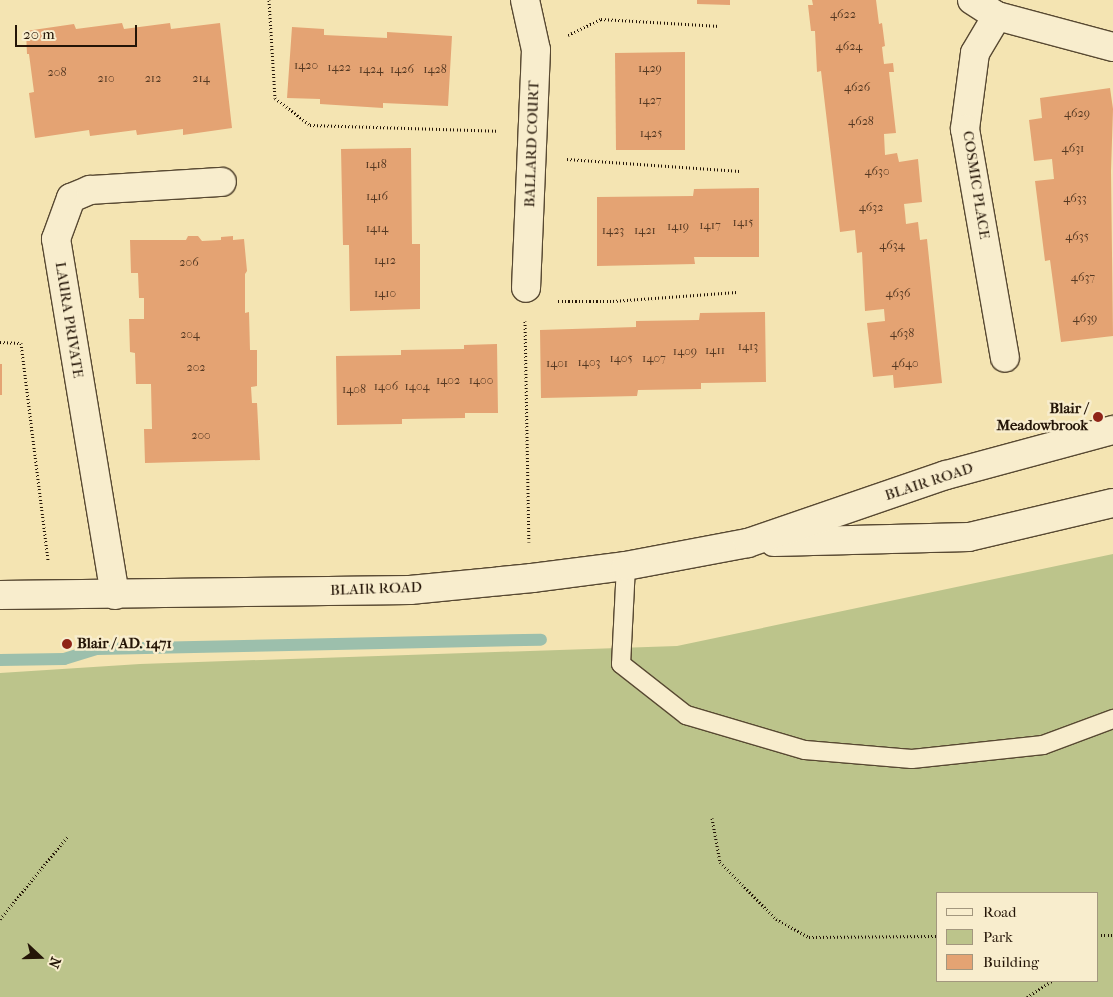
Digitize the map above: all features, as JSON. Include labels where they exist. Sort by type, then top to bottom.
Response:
[{"type":"main road","name":"BALLARD COURT","points":[[525,0],[536,50],[526,295]]},
{"type":"main road","points":[[972,0],[997,16],[1113,47]]},
{"type":"main road","name":"COSMIC PLACE","points":[[997,16],[975,53],[965,129],[1005,358]]},
{"type":"main road","name":"LAURA PRIVATE","points":[[115,595],[56,239],[72,198],[90,190],[222,182]]},
{"type":"main road","name":"BLAIR ROAD","points":[[0,594],[115,595],[410,590],[532,578],[626,566],[748,543],[946,475],[1113,430]]},
{"type":"main road","name":"BLAIR ROAD","points":[[748,543],[969,537],[1113,503]]},
{"type":"lane","points":[[626,566],[621,664],[686,716],[805,750],[912,759],[1043,745],[1113,719]]},
{"type":"path","points":[[269,0],[274,98],[310,125],[532,144],[740,171]]},
{"type":"path","points":[[536,50],[601,19],[720,26]]},
{"type":"path","points":[[532,578],[528,523],[526,295],[613,301],[737,292]]},
{"type":"path","points":[[0,342],[20,343],[52,594]]},
{"type":"path","points":[[712,818],[720,862],[776,919],[809,937],[936,936]]},
{"type":"path","points":[[0,919],[67,837]]},
{"type":"path","points":[[1098,935],[1113,935]]},
{"type":"path","points":[[1027,997],[1050,982]]},
{"type":"green space","points":[[1113,554],[1113,997],[0,997],[0,673],[140,664],[677,646]]},
{"type":"building","points":[[697,0],[730,0],[730,5],[697,4]]},
{"type":"building","points":[[812,0],[876,0],[879,24],[882,23],[885,46],[882,47],[884,64],[893,63],[894,72],[889,72],[896,133],[884,134],[885,155],[897,153],[899,162],[918,159],[922,202],[904,204],[906,224],[918,222],[920,240],[927,239],[942,383],[894,388],[893,375],[873,377],[867,323],[885,321],[884,309],[865,311],[862,252],[857,253],[855,230],[840,232],[821,71],[817,72],[815,31],[811,31],[808,5],[813,5]]},
{"type":"building","points":[[122,23],[124,29],[170,23],[171,29],[220,23],[232,128],[183,135],[183,129],[137,135],[136,130],[90,136],[89,130],[35,138],[29,93],[34,92],[29,54],[27,54],[26,31],[74,24],[76,29]]},
{"type":"building","points":[[292,27],[324,29],[324,35],[387,38],[387,32],[452,36],[448,106],[383,103],[383,108],[320,104],[320,99],[287,98]]},
{"type":"building","points":[[685,52],[685,150],[616,150],[615,53]]},
{"type":"building","points":[[1110,88],[1113,109],[1111,171],[1113,336],[1061,342],[1050,260],[1045,261],[1035,181],[1054,179],[1052,159],[1034,161],[1029,120],[1042,118],[1040,98]]},
{"type":"building","points":[[411,148],[412,244],[420,244],[420,309],[350,311],[349,245],[343,245],[341,149]]},
{"type":"building","points":[[759,188],[759,257],[694,257],[695,264],[597,266],[597,197],[693,196],[694,189]]},
{"type":"building","points":[[188,236],[198,236],[202,241],[221,240],[221,237],[233,236],[233,240],[244,239],[247,271],[245,274],[245,313],[249,312],[250,350],[257,350],[257,386],[251,387],[252,403],[257,403],[260,460],[145,463],[144,429],[152,429],[151,384],[136,384],[135,353],[130,352],[129,319],[144,319],[144,298],[139,298],[138,273],[131,273],[130,240],[186,240]]},
{"type":"building","points":[[765,312],[766,382],[701,383],[701,389],[638,390],[637,396],[541,398],[540,330],[636,327],[636,321],[699,320],[700,313]]},
{"type":"building","points":[[497,344],[498,413],[465,413],[465,418],[402,419],[402,424],[337,425],[336,356],[401,355],[401,350],[464,349],[464,345]]},
{"type":"building","points":[[0,364],[2,364],[2,395],[0,395]]},
{"type":"waterway","points":[[0,660],[64,659],[96,649],[541,640]]},
{"type":"place","name":"Blair / Meadowbrook","points":[[1098,417]]},
{"type":"place","name":"Blair / AD. 1471","points":[[67,644]]}]
